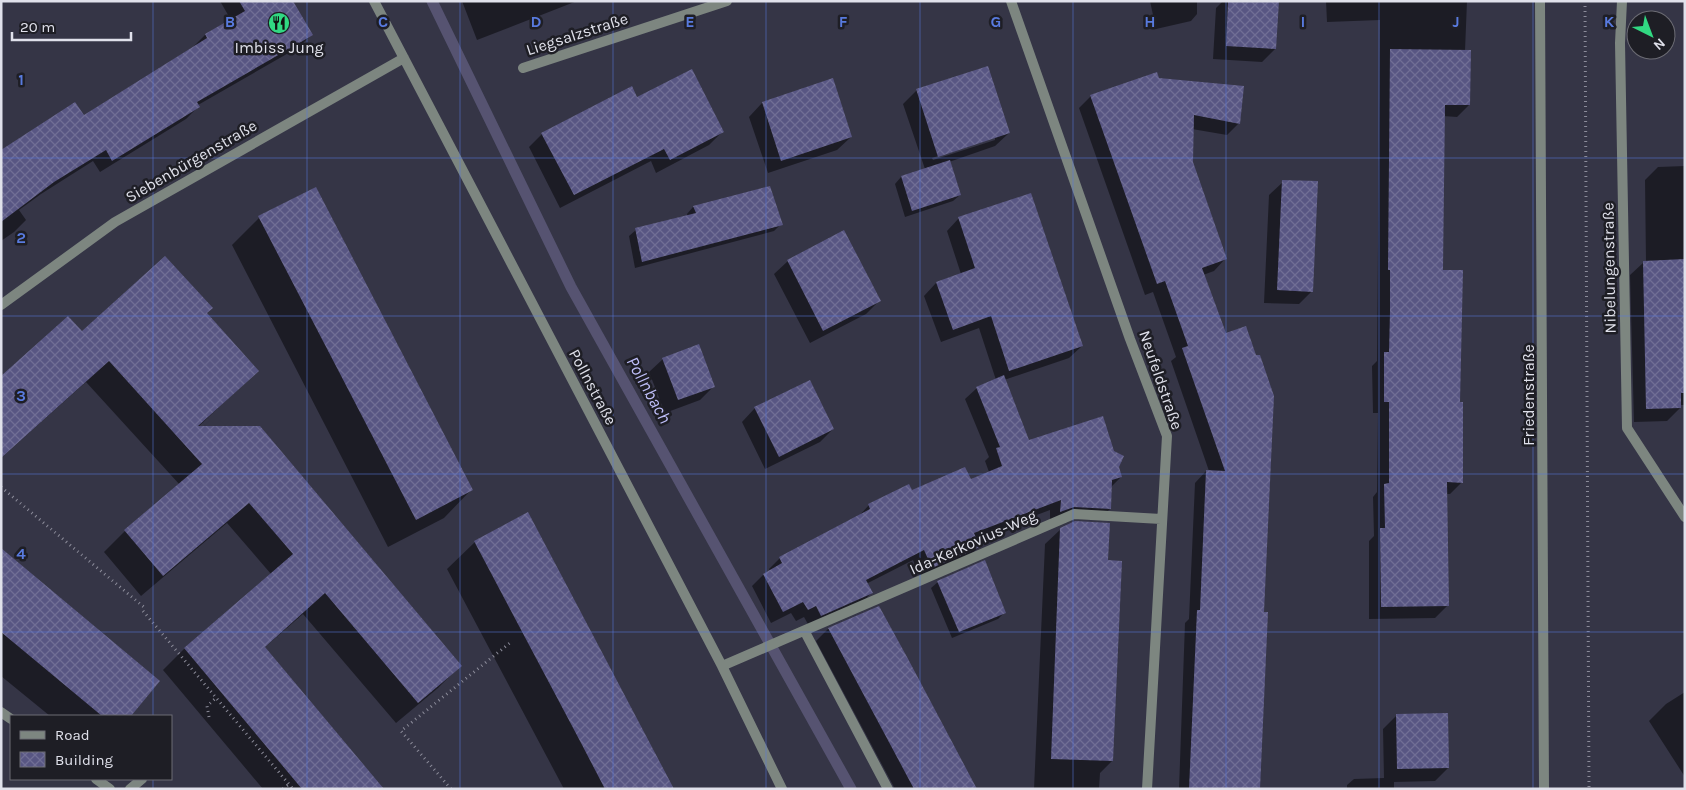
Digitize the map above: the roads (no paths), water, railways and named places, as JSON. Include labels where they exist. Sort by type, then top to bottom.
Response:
[{"type":"street","name":"Pollnstraße","points":[[374,1],[722,666],[782,789]]},
{"type":"street","name":"Liegsalzstraße","points":[[522,68],[727,1]]},
{"type":"street","name":"Neufeldstraße","points":[[1011,1],[1130,339],[1167,436],[1147,789]]},
{"type":"street","name":"Friedenstraße","points":[[1540,1],[1544,789]]},
{"type":"street","name":"Nibelungenstraße","points":[[1622,1],[1620,43],[1626,428],[1685,517]]},
{"type":"street","name":"Siebenbürgenstraße","points":[[1,305],[115,222],[404,58]]},
{"type":"street","name":"Ida-Kerkovius-Weg","points":[[722,666],[805,632],[1074,514],[1161,519]]},
{"type":"street","points":[[805,632],[888,789]]},
{"type":"street","points":[[97,780],[110,789]]},
{"type":"street","points":[[130,789],[141,780]]},
{"type":"waterway","name":"Pollnbach","points":[[432,1],[571,287],[851,789]]},
{"type":"place","name":"Imbiss Jung","points":[[279,23]]}]
